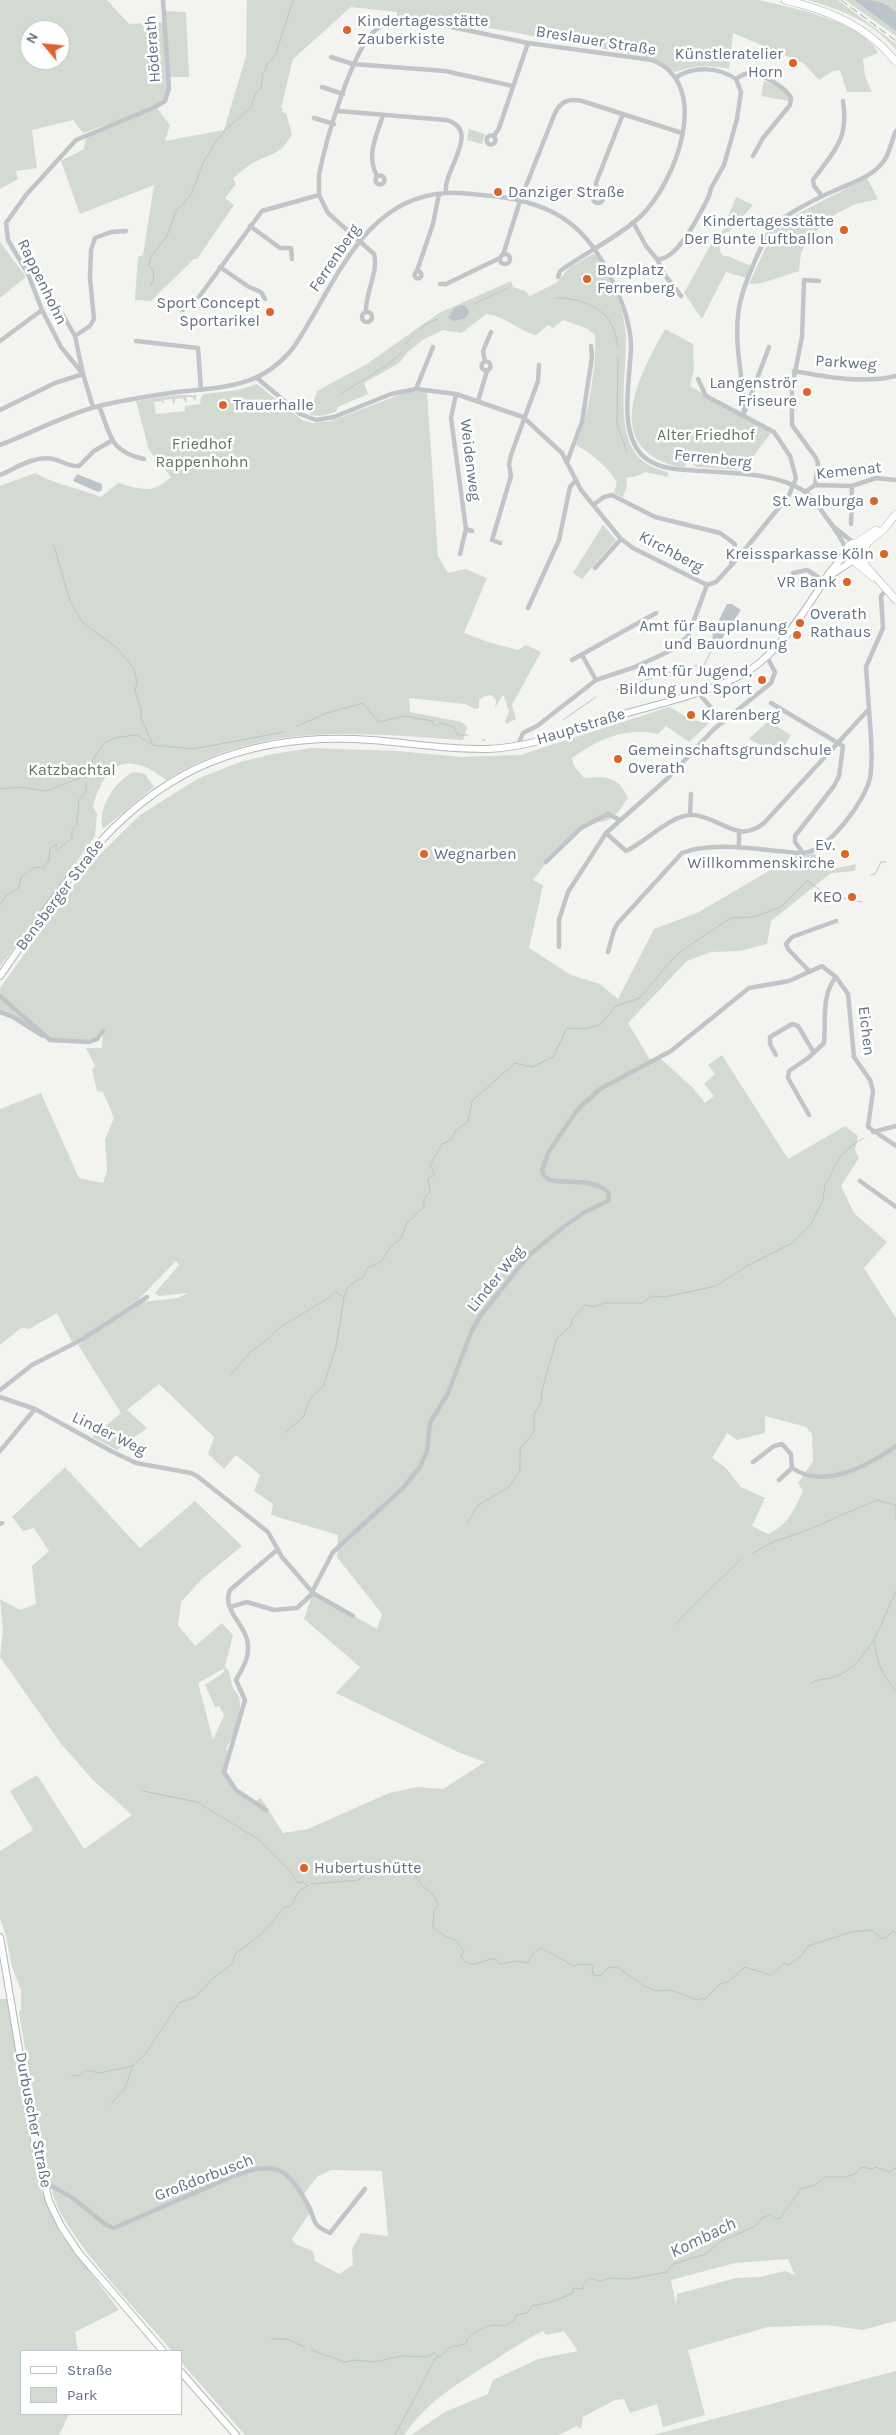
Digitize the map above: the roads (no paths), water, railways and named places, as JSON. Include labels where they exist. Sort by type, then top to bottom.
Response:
[{"type":"main road","points":[[785,0],[817,9],[852,24],[875,40],[896,62]]},
{"type":"main road","points":[[879,581],[867,574],[853,561],[846,551],[892,519]]},
{"type":"main road","points":[[853,561],[863,554],[868,542],[892,519]]},
{"type":"main road","points":[[855,543],[862,545],[865,565],[896,600]]},
{"type":"main road","name":"Hauptstraße","points":[[463,748],[518,746],[548,739],[699,691],[742,674],[766,657],[783,638],[846,551]]},
{"type":"main road","name":"Hauptstraße","points":[[826,579],[853,561]]},
{"type":"main road","name":"Bensberger Straße","points":[[0,976],[62,887],[102,838],[138,805],[181,776],[210,762],[239,753],[306,740],[355,739],[463,748]]},
{"type":"main road","name":"Durbuscher Straße","points":[[0,1938],[12,1999],[35,2144],[44,2184],[56,2217],[67,2237],[162,2350]]},
{"type":"main road","points":[[182,2373],[236,2435]]},
{"type":"street","name":"Höderath","points":[[163,0],[168,95]]},
{"type":"street","name":"Breslauer Straße","points":[[319,196],[320,167],[353,64],[361,46],[375,30],[400,19],[414,19],[528,43],[652,60],[667,68],[677,78]]},
{"type":"street","points":[[494,136],[499,128],[528,43]]},
{"type":"street","points":[[331,57],[353,64],[445,72],[513,86]]},
{"type":"street","points":[[558,277],[560,271],[633,222],[650,206],[664,185],[675,159],[682,132],[685,100],[677,78],[690,71],[700,69],[720,72],[736,78],[744,74],[755,74],[785,89],[791,98],[785,112],[763,138],[753,156]]},
{"type":"street","points":[[657,259],[666,258],[681,245],[707,200],[713,183],[724,165],[738,117],[742,93],[736,78]]},
{"type":"street","points":[[322,87],[343,94]]},
{"type":"street","name":"Rappenhohn","points":[[83,374],[61,347],[42,310],[28,274],[8,240],[6,228],[9,218],[56,160],[76,140],[161,104],[168,95]]},
{"type":"street","points":[[440,284],[446,284],[502,256],[520,201],[561,104],[575,99],[682,132]]},
{"type":"street","points":[[822,196],[814,186],[813,180],[845,131],[846,120],[843,102]]},
{"type":"street","points":[[338,111],[446,120],[454,123],[460,129],[461,146],[447,181],[446,193]]},
{"type":"street","points":[[597,192],[596,183],[623,114]]},
{"type":"street","points":[[377,176],[372,165],[372,152],[383,115]]},
{"type":"street","points":[[314,118],[334,124]]},
{"type":"street","points":[[744,415],[743,385],[737,344],[737,324],[743,294],[764,245],[776,224],[822,196],[866,176],[878,168],[887,156],[896,131]]},
{"type":"street","name":"Ferrenberg","points":[[0,445],[96,407],[154,396],[235,386],[257,378],[273,368],[293,348],[359,241],[376,222],[398,207],[446,193],[520,201],[542,206],[565,218],[578,228],[595,248],[612,278],[628,318],[631,346],[628,420],[630,436],[638,450],[652,463],[669,468],[769,477],[794,486],[806,492],[834,527],[846,551]]},
{"type":"street","points":[[417,272],[433,224],[439,194]]},
{"type":"street","points":[[182,310],[196,301],[256,216],[266,209],[319,196],[333,219],[371,250],[375,257],[366,301],[366,312]]},
{"type":"street","points":[[633,222],[646,246],[657,259],[664,274],[681,296]]},
{"type":"street","points":[[250,226],[280,248],[292,248],[292,259]]},
{"type":"street","points":[[75,336],[90,326],[94,320],[92,267],[95,238],[111,232],[126,231]]},
{"type":"street","points":[[220,266],[249,288],[261,292],[265,299]]},
{"type":"street","points":[[814,485],[818,463],[792,425],[792,387],[802,337],[804,280],[819,281]]},
{"type":"street","points":[[0,341],[42,310]]},
{"type":"street","name":"Rappenhohn","points":[[63,315],[75,336],[83,374],[111,441]]},
{"type":"street","points":[[478,401],[488,374],[487,371],[491,366],[485,362],[482,351],[491,332]]},
{"type":"street","points":[[136,341],[198,348],[201,390]]},
{"type":"street","points":[[567,462],[582,422],[592,357],[591,346]]},
{"type":"street","points":[[416,389],[433,347]]},
{"type":"street","points":[[744,415],[769,347]]},
{"type":"street","points":[[500,544],[492,540],[510,476],[509,464],[523,418],[538,381],[539,365]]},
{"type":"street","name":"Parkweg","points":[[794,371],[844,378],[896,376]]},
{"type":"street","points":[[0,410],[55,383],[83,374]]},
{"type":"street","name":"Kirchberg","points":[[257,378],[300,414],[316,420],[334,416],[391,394],[416,389],[456,394],[523,418],[562,453],[576,480],[593,505],[621,539],[633,548],[707,585],[716,582],[731,566],[789,495],[794,486]]},
{"type":"street","points":[[698,379],[706,396],[774,432],[794,464],[796,478],[794,486]]},
{"type":"street","name":"Weidenweg","points":[[456,394],[451,418],[466,530],[460,554]]},
{"type":"street","points":[[0,475],[39,458],[54,459],[70,466],[79,466],[94,451],[111,441],[130,456],[144,458]]},
{"type":"street","name":"Kemenat","points":[[806,492],[814,485],[852,486],[876,478],[896,480]]},
{"type":"street","points":[[528,608],[559,540],[570,487],[576,480]]},
{"type":"street","points":[[851,524],[852,486]]},
{"type":"street","points":[[593,505],[604,497],[612,496],[655,517],[720,533],[731,540],[735,546],[731,566]]},
{"type":"street","name":"Ferrenberg","points":[[834,527],[855,543]]},
{"type":"street","points":[[466,530],[472,531]]},
{"type":"street","points":[[595,568],[621,539]]},
{"type":"street","points":[[793,574],[807,570],[826,579]]},
{"type":"street","points":[[518,746],[523,733],[536,726],[596,680],[635,667],[678,646],[688,636],[707,585]]},
{"type":"street","points":[[608,952],[618,923],[682,853],[693,850],[739,847],[803,853],[814,850],[828,841],[856,806],[868,785],[871,769],[866,667],[883,628],[881,596],[887,589]]},
{"type":"street","points":[[572,660],[656,614]]},
{"type":"street","points":[[582,655],[596,680]]},
{"type":"street","points":[[559,947],[559,920],[565,897],[606,834],[668,778],[723,722],[773,680],[774,667],[766,657]]},
{"type":"street","points":[[699,691],[723,722]]},
{"type":"street","points":[[771,702],[843,746],[839,776],[834,786],[795,836],[795,842],[803,853]]},
{"type":"street","points":[[606,834],[626,851],[676,819],[690,814],[706,818],[739,832],[755,830],[764,823],[869,709]]},
{"type":"street","points":[[690,814],[691,794]]},
{"type":"street","points":[[546,862],[581,828],[608,814],[620,820]]},
{"type":"street","points":[[739,832],[739,847]]},
{"type":"street","points":[[809,1115],[788,1078],[792,1068],[814,1053],[824,1043],[825,1004],[832,982],[836,977],[822,966],[808,970],[788,949],[786,944],[792,937],[836,921]]},
{"type":"street","name":"Linder Weg","points":[[313,1592],[333,1552],[403,1488],[420,1467],[427,1451],[430,1423],[448,1393],[472,1330],[481,1315],[528,1256],[578,1217],[608,1201],[609,1193],[595,1186],[547,1179],[542,1170],[543,1164],[563,1130],[584,1102],[600,1089],[671,1051],[749,988],[789,981],[808,970]]},
{"type":"street","name":"Eichen","points":[[836,977],[845,988],[850,1001],[854,1057],[872,1085],[873,1097],[868,1124],[875,1134]]},
{"type":"street","points":[[0,996],[34,1024],[46,1038]]},
{"type":"street","points":[[0,1012],[13,1017],[46,1038],[58,1042],[89,1042],[97,1039],[103,1031]]},
{"type":"street","points":[[776,1055],[770,1044],[770,1037],[792,1024],[798,1026],[802,1031],[814,1053]]},
{"type":"street","points":[[875,1134],[896,1126]]},
{"type":"street","points":[[875,1134],[896,1146]]},
{"type":"street","points":[[860,1181],[896,1207]]},
{"type":"street","points":[[0,1390],[32,1365],[83,1340],[147,1298]]},
{"type":"street","name":"Linder Weg","points":[[0,1397],[35,1409],[110,1451],[136,1462],[191,1472],[264,1529],[278,1550],[313,1592],[353,1616]]},
{"type":"street","points":[[0,1450],[35,1409]]},
{"type":"street","points":[[753,1462],[774,1446],[782,1444],[791,1454],[792,1468]]},
{"type":"street","points":[[792,1468],[813,1475],[833,1476],[858,1468],[896,1446]]},
{"type":"street","points":[[779,1480],[792,1468]]},
{"type":"street","points":[[266,1810],[236,1790],[224,1772],[244,1700],[236,1680],[245,1665],[248,1646],[246,1635],[228,1600],[230,1590],[278,1550]]},
{"type":"street","points":[[230,1607],[247,1602],[274,1610],[297,1608],[313,1592]]},
{"type":"street","name":"Großdorbusch","points":[[44,2184],[48,2184],[64,2193],[104,2224],[114,2228],[236,2175],[269,2167],[290,2177],[307,2203],[317,2226],[330,2233],[364,2189]]},
{"type":"waterway","points":[[265,71],[268,63],[276,54],[293,0]]},
{"type":"waterway","points":[[150,286],[154,280],[153,271],[149,265],[151,256],[167,236],[176,211],[191,195],[203,163],[215,143],[228,127],[251,108],[255,94],[261,87],[263,73]]},
{"type":"waterway","points":[[474,304],[508,288]]},
{"type":"waterway","points":[[556,298],[585,303],[599,310],[611,323],[618,346]]},
{"type":"waterway","points":[[420,330],[424,325],[438,319]]},
{"type":"waterway","points":[[406,344],[414,334]]},
{"type":"waterway","points":[[342,393],[389,364],[401,353]]},
{"type":"waterway","points":[[618,357],[617,424],[627,452]]},
{"type":"waterway","points":[[54,546],[70,601],[83,623],[117,648],[134,669],[137,682],[135,691],[141,709],[141,718],[153,745]]},
{"type":"waterway","points":[[616,690],[686,667],[704,665],[711,651]]},
{"type":"waterway","points":[[563,720],[596,697]]},
{"type":"waterway","points":[[297,726],[327,713],[363,703],[379,722],[403,716],[433,721],[433,725],[437,726],[440,723],[454,727],[457,735],[468,735]]},
{"type":"waterway","points":[[85,778],[95,756],[105,742],[119,737],[137,735],[153,745],[193,749],[284,732]]},
{"type":"waterway","points":[[0,789],[19,787],[46,791],[85,776]]},
{"type":"waterway","points":[[0,905],[5,897],[19,887],[21,877],[35,867],[43,868],[49,861],[50,849],[56,844],[56,851],[72,838],[72,830],[77,824],[78,801],[87,790],[85,783]]},
{"type":"waterway","points":[[871,875],[875,874],[881,862],[886,862]]},
{"type":"waterway","points":[[231,1375],[250,1352],[267,1340],[280,1327],[327,1299],[335,1291],[344,1297],[349,1286],[364,1276],[367,1268],[381,1262],[389,1249],[401,1238],[407,1223],[424,1206],[424,1198],[430,1192],[428,1179],[435,1174],[430,1165],[442,1144],[451,1140],[456,1130],[468,1122],[472,1101],[515,1063],[532,1067],[553,1057],[567,1028],[585,1029],[600,1025],[616,1006],[640,998],[676,955],[693,943],[731,918],[753,917],[781,907],[807,881],[828,895],[862,902]]},
{"type":"waterway","points":[[467,1524],[478,1505],[508,1488],[520,1471],[520,1449],[534,1432],[534,1414],[542,1400],[541,1393],[557,1338],[571,1326],[573,1318],[585,1305],[595,1307],[604,1303],[643,1303],[651,1296],[665,1297],[716,1286],[745,1267],[792,1243],[811,1224],[823,1200],[825,1184],[830,1178],[837,1162],[847,1150],[864,1138]]},
{"type":"waterway","points":[[286,1432],[304,1416],[311,1397],[323,1387],[336,1347],[344,1298]]},
{"type":"waterway","points":[[753,1553],[773,1542],[805,1531],[877,1500],[895,1505]]},
{"type":"waterway","points":[[896,1503],[896,1518]]},
{"type":"waterway","points":[[676,1624],[742,1558]]},
{"type":"waterway","points":[[811,1683],[837,1676],[848,1670],[858,1661],[874,1640],[896,1591]]},
{"type":"waterway","points":[[874,1639],[880,1666],[895,1690]]},
{"type":"waterway","points":[[143,1791],[197,1802],[258,1839],[290,1871],[298,1883],[303,1882],[308,1886]]},
{"type":"waterway","points":[[311,1884],[359,1880],[375,1865],[393,1867],[406,1875],[413,1873],[420,1883],[432,1894],[438,1905],[434,1910],[433,1928],[448,1938],[456,1940],[464,1951],[461,1957],[469,1964],[491,1959],[496,1959],[500,1964],[518,1961],[528,1963],[532,1954],[541,1948],[574,1966],[578,1964],[592,1965],[593,1975],[601,1976],[609,1967],[619,1968],[644,1986],[656,1991],[671,1990],[697,2000],[706,1998],[720,1984],[728,1982],[745,1967],[771,1975],[784,1963],[788,1965],[801,1956],[808,1946],[851,1932],[871,1930],[881,1938],[885,1938],[893,1931],[896,1933]]},
{"type":"waterway","points":[[71,2075],[79,2076],[86,2070],[99,2073],[133,2066],[145,2054],[179,2003],[195,1997],[213,1978],[233,1963],[235,1954],[262,1933],[284,1907],[290,1907],[300,1890],[308,1886]]},
{"type":"waterway","points":[[111,2104],[124,2090],[133,2066]]},
{"type":"waterway","name":"Kombach","points":[[312,2350],[344,2362],[356,2360],[374,2362],[401,2356],[427,2357],[434,2353],[439,2357],[450,2347],[466,2344],[467,2339],[480,2329],[494,2325],[506,2326],[517,2315],[527,2313],[532,2306],[552,2302],[573,2293],[573,2288],[582,2289],[584,2283],[590,2278],[600,2281],[612,2278],[629,2279],[667,2272],[673,2264],[706,2254],[721,2241],[754,2227],[762,2218],[771,2214],[775,2219],[780,2218],[801,2189],[815,2185],[825,2177],[847,2177],[856,2173],[861,2167],[872,2169],[876,2167],[889,2172],[896,2168]]},
{"type":"waterway","name":"Kombach","points":[[271,2339],[286,2339],[305,2347]]},
{"type":"waterway","name":"Kombach","points":[[395,2435],[435,2359],[439,2357]]},
{"type":"railway","points":[[841,0],[896,41]]},
{"type":"place","name":"Kindertagesstätte Zauberkiste","points":[[347,30]]},
{"type":"place","name":"Künstleratelier Horn","points":[[793,63]]},
{"type":"place","name":"Danziger Straße","points":[[498,192]]},
{"type":"place","name":"Kindertagesstätte Der Bunte Luftballon","points":[[844,230]]},
{"type":"place","name":"Bolzplatz Ferrenberg","points":[[587,279]]},
{"type":"place","name":"Sport Concept Sportarikel","points":[[270,312]]},
{"type":"place","name":"Langenströr Friseure","points":[[807,392]]},
{"type":"place","name":"Trauerhalle","points":[[223,405]]},
{"type":"place","name":"St. Walburga","points":[[874,501]]},
{"type":"place","name":"Kreissparkasse Köln","points":[[884,554]]},
{"type":"place","name":"VR Bank","points":[[847,582]]},
{"type":"place","name":"Overath Rathaus","points":[[800,623]]},
{"type":"place","name":"Amt für Bauplanung und Bauordnung","points":[[797,635]]},
{"type":"place","name":"Amt für Jugend, Bildung und Sport","points":[[762,680]]},
{"type":"place","name":"Klarenberg","points":[[691,715]]},
{"type":"place","name":"Gemeinschaftsgrundschule Overath","points":[[618,759]]},
{"type":"place","name":"Wegnarben","points":[[424,854]]},
{"type":"place","name":"Ev. Willkommenskirche","points":[[845,854]]},
{"type":"place","name":"KEO","points":[[852,897]]},
{"type":"place","name":"Hubertushütte","points":[[304,1868]]},
{"type":"park label","name":"Alter Friedhof","points":[[706,435]]},
{"type":"park label","name":"Friedhof Rappenhohn","points":[[202,453]]},
{"type":"park label","name":"Katzbachtal","points":[[72,770]]}]
